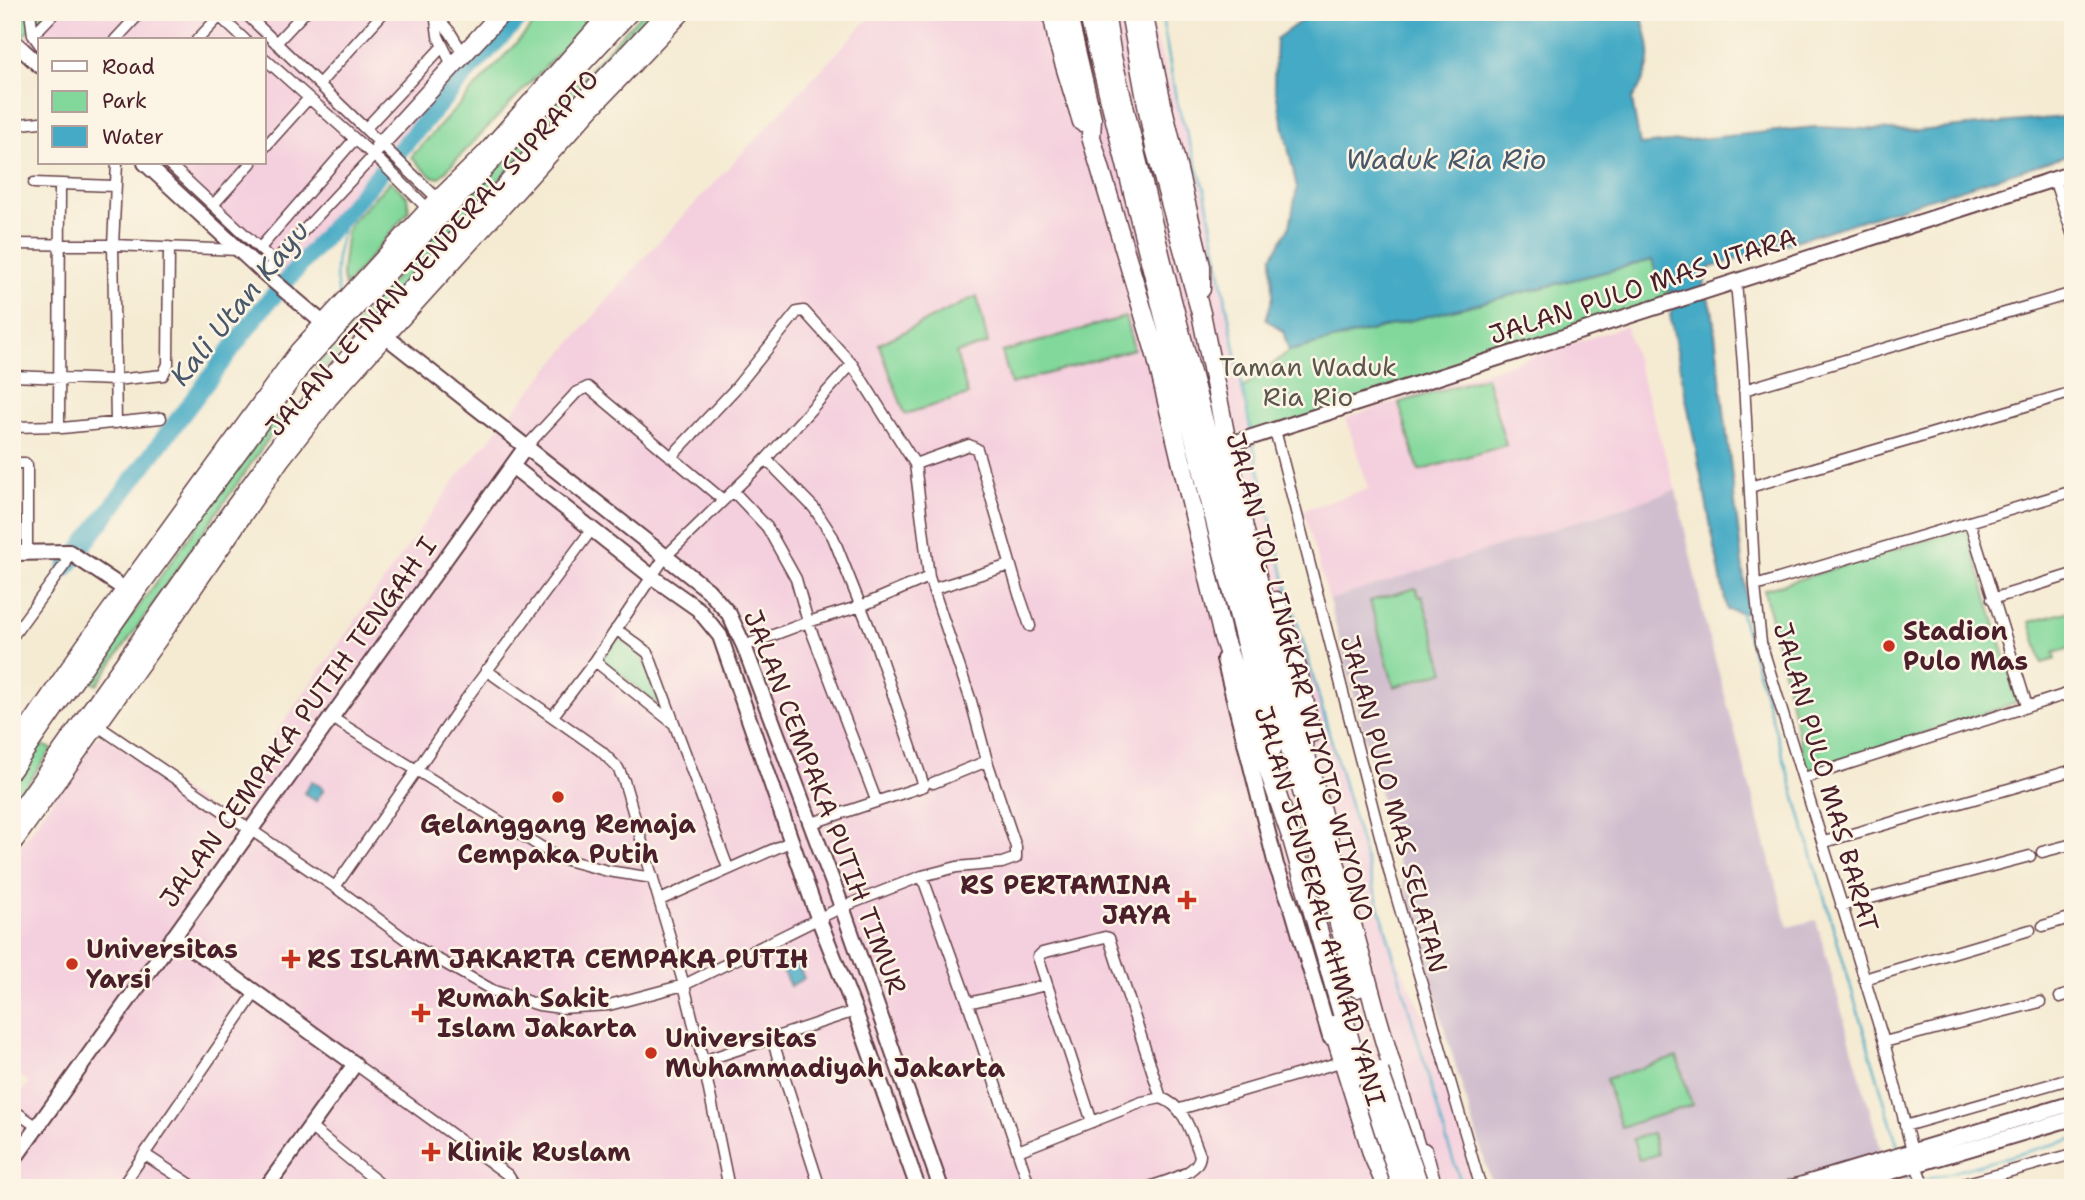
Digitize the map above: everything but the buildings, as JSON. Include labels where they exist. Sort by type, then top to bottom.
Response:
[{"type":"highway","points":[[1052,12],[1067,77],[1081,119],[1091,137]]},
{"type":"highway","name":"JALAN JENDERAL AHMAD YANI","points":[[1067,12],[1092,118],[1091,137],[1164,389],[1223,643],[1292,839],[1346,1031],[1396,1188]]},
{"type":"highway","name":"JALAN JENDERAL AHMAD YANI","points":[[1081,12],[1138,258],[1132,271]]},
{"type":"highway","name":"JALAN TOL LINGKAR WIYOTO WIYONO","points":[[1088,12],[1256,693],[1332,967],[1402,1188]]},
{"type":"highway","name":"JALAN TOL LINGKAR WIYOTO WIYONO","points":[[1105,12],[1112,57],[1164,270],[1286,734],[1379,1071],[1424,1187]]},
{"type":"highway","name":"JALAN JENDERAL AHMAD YANI","points":[[1117,12],[1201,313],[1231,444],[1244,528],[1424,1187]]},
{"type":"highway","name":"JALAN JENDERAL AHMAD YANI","points":[[1130,12],[1155,148]]},
{"type":"highway","points":[[1143,12],[1201,266],[1201,313]]},
{"type":"highway","points":[[1243,513],[1250,526],[1298,671],[1325,800],[1389,1041],[1424,1187]]},
{"type":"highway","points":[[1223,643],[1282,824],[1338,1048],[1373,1156],[1387,1188]]},
{"type":"highway","points":[[1379,1138],[1409,1129]]},
{"type":"main road","name":"JALAN LETNAN JENDERAL SUPRAPTO","points":[[14,758],[303,365],[434,204],[484,154],[610,12]]},
{"type":"main road","name":"JALAN LETNAN JENDERAL SUPRAPTO","points":[[14,758],[83,647],[298,351],[323,323],[357,298],[583,67],[631,12]]},
{"type":"main road","name":"JALAN LETNAN JENDERAL SUPRAPTO","points":[[12,820],[110,684],[181,579],[334,373],[666,12]]},
{"type":"main road","name":"JALAN LETNAN JENDERAL SUPRAPTO","points":[[12,845],[98,726],[281,460],[329,399],[384,335],[683,12]]},
{"type":"main road","points":[[475,219],[497,213]]},
{"type":"main road","points":[[267,413],[290,429]]},
{"type":"main road","points":[[157,544],[177,537]]},
{"type":"main road","points":[[181,579],[183,603]]},
{"type":"main road","points":[[12,820],[32,816]]},
{"type":"street","points":[[30,12],[33,35],[38,42]]},
{"type":"street","points":[[33,35],[55,12]]},
{"type":"street","points":[[117,38],[141,12]]},
{"type":"street","points":[[244,12],[409,169],[434,204]]},
{"type":"street","points":[[276,43],[305,12]]},
{"type":"street","points":[[319,84],[384,12]]},
{"type":"street","points":[[271,273],[385,146],[497,12]]},
{"type":"street","points":[[463,55],[508,12]]},
{"type":"street","points":[[199,38],[217,14],[243,38]]},
{"type":"street","points":[[436,14],[463,55]]},
{"type":"street","points":[[436,14],[442,47],[453,66]]},
{"type":"street","points":[[247,38],[258,25]]},
{"type":"street","points":[[12,40],[38,64]]},
{"type":"street","points":[[366,128],[442,47]]},
{"type":"street","points":[[266,60],[373,159],[434,204]]},
{"type":"street","points":[[266,146],[309,99]]},
{"type":"street","points":[[12,125],[38,122]]},
{"type":"street","points":[[260,248],[354,140]]},
{"type":"street","points":[[116,423],[113,245],[117,164]]},
{"type":"street","points":[[146,164],[240,250],[271,273],[292,297],[323,323]]},
{"type":"street","points":[[169,164],[260,248],[271,273]]},
{"type":"street","points":[[213,205],[250,164]]},
{"type":"street","name":"JALAN PULO MAS UTARA","points":[[1231,444],[2073,173]]},
{"type":"street","points":[[2054,179],[2073,236]]},
{"type":"street","points":[[34,183],[114,186]]},
{"type":"street","points":[[59,426],[60,184]]},
{"type":"street","points":[[12,244],[240,250]]},
{"type":"street","points":[[12,376],[115,380],[160,376],[166,372],[169,247]]},
{"type":"street","name":"JALAN PULO MAS BARAT","points":[[1730,284],[1744,390],[1755,586],[1761,643],[1884,1042],[1912,1157],[1925,1188]]},
{"type":"street","points":[[1744,390],[2073,293]]},
{"type":"street","points":[[98,726],[335,887],[416,947],[508,997],[561,1008],[609,1005],[684,985],[840,908],[922,876],[957,867],[1013,860],[1017,856],[1016,847],[929,576],[915,464],[852,364],[804,311],[797,312],[735,389],[671,457]]},
{"type":"street","name":"JALAN CEMPAKA PUTIH TIMUR","points":[[384,335],[519,457],[708,590],[729,614],[744,646],[942,1188]]},
{"type":"street","points":[[553,716],[595,661],[664,559],[766,459],[852,364]]},
{"type":"street","points":[[723,500],[588,387],[576,393],[519,457],[592,528],[698,609],[720,636],[918,1188]]},
{"type":"street","points":[[1750,487],[2073,392]]},
{"type":"street","points":[[12,427],[62,428],[161,418]]},
{"type":"street","name":"JALAN PULO MAS SELATAN","points":[[1273,430],[1394,890],[1481,1188]]},
{"type":"street","points":[[915,464],[969,445],[977,449],[1030,626]]},
{"type":"street","name":"JALAN CEMPAKA PUTIH TENGAH I","points":[[12,1162],[519,457]]},
{"type":"street","points":[[766,459],[804,497],[826,524],[861,606],[928,784]]},
{"type":"street","points":[[12,463],[27,464],[14,579]]},
{"type":"street","points":[[733,491],[767,527],[796,579],[808,622],[876,800]]},
{"type":"street","points":[[1755,586],[2073,491]]},
{"type":"street","points":[[1970,523],[2028,706]]},
{"type":"street","points":[[335,887],[486,670],[592,528]]},
{"type":"street","points":[[17,553],[68,552],[126,590]]},
{"type":"street","points":[[12,637],[65,563],[68,552]]},
{"type":"street","points":[[933,589],[1010,565]]},
{"type":"street","points":[[1992,599],[2073,574]]},
{"type":"street","points":[[744,646],[861,606],[929,576]]},
{"type":"street","points":[[616,629],[648,653],[728,868]]},
{"type":"street","name":"JALAN JENDERAL AHMAD YANI","points":[[1223,643],[1226,672],[1276,865],[1313,975],[1336,1063],[1377,1188]]},
{"type":"street","points":[[595,661],[673,723]]},
{"type":"street","points":[[486,670],[601,751],[618,768],[684,985],[703,1061],[729,1188]]},
{"type":"street","points":[[1804,778],[2073,692]]},
{"type":"street","points":[[332,718],[559,858],[608,871],[653,878]]},
{"type":"street","points":[[809,824],[987,761]]},
{"type":"street","points":[[1824,842],[2073,770]]},
{"type":"street","points":[[660,900],[792,841]]},
{"type":"street","points":[[2042,852],[2073,844]]},
{"type":"street","points":[[1842,906],[2029,856]]},
{"type":"street","points":[[922,876],[1030,1188]]},
{"type":"street","points":[[2043,926],[2073,917]]},
{"type":"street","points":[[1864,979],[2030,930]]},
{"type":"street","points":[[173,937],[508,1175],[516,1188]]},
{"type":"street","points":[[1092,1122],[1046,985],[1038,957],[1042,953],[1109,938],[1161,1098]]},
{"type":"street","points":[[968,1003],[1046,985]]},
{"type":"street","points":[[121,1188],[255,993]]},
{"type":"street","points":[[2060,997],[2073,993]]},
{"type":"street","points":[[1884,1042],[2040,1002]]},
{"type":"street","points":[[703,1061],[855,1011]]},
{"type":"street","points":[[772,1039],[820,1188]]},
{"type":"street","points":[[1180,1109],[1336,1063]]},
{"type":"street","points":[[266,1188],[355,1065]]},
{"type":"street","points":[[1906,1130],[2073,1078]]},
{"type":"street","points":[[1018,1151],[1142,1102],[1161,1098],[1180,1109],[1200,1155],[1199,1161],[1191,1170],[1147,1188]]},
{"type":"street","points":[[1837,1188],[1889,1165],[2073,1103]]},
{"type":"street","points":[[12,1109],[36,1126]]},
{"type":"street","points":[[1912,1157],[2073,1118]]},
{"type":"street","points":[[310,1127],[386,1188]]},
{"type":"street","points":[[144,1154],[194,1187]]},
{"type":"street","points":[[1949,1188],[2073,1154]]},
{"type":"street","points":[[1790,1188],[1889,1165]]},
{"type":"shaded area","points":[[51,12],[441,12],[453,79],[285,278],[157,164],[266,164],[266,38],[38,38],[38,55],[23,41]]},
{"type":"shaded area","points":[[875,12],[1138,12],[1151,23],[1205,191],[1255,454],[1286,584],[1395,955],[1437,1043],[1482,1188],[12,1188],[12,1107],[29,1082],[12,1070],[12,857],[100,733],[218,815],[455,480],[636,266]]},
{"type":"shaded area","points":[[1626,326],[1676,490],[1329,600],[1303,510],[1368,489],[1346,418]]},
{"type":"shaded area","points":[[1676,490],[1706,626],[1788,927],[1816,920],[1882,1153],[1769,1188],[1493,1188],[1445,1031],[1329,600]]},
{"type":"green space","points":[[16,12],[47,12],[21,38],[15,27]]},
{"type":"green space","points":[[545,12],[598,12],[439,178],[431,176],[411,157]]},
{"type":"green space","points":[[643,12],[652,15],[321,372],[315,368],[413,258]]},
{"type":"green space","points":[[390,181],[407,196],[409,211],[345,287],[342,272],[347,230]]},
{"type":"green space","name":"Taman Waduk Ria Rio","points":[[1652,260],[1662,289],[1681,294],[1252,437],[1242,389],[1289,351]]},
{"type":"green space","points":[[977,296],[988,344],[956,353],[968,395],[905,414],[879,344]]},
{"type":"green space","points":[[1125,317],[1134,349],[1011,384],[1002,352]]},
{"type":"green space","points":[[1486,377],[1506,445],[1419,471],[1399,403]]},
{"type":"green space","points":[[275,418],[280,422],[97,685],[87,678]]},
{"type":"green space","name":"Stadion Pulo Mas","points":[[1966,528],[2019,702],[1807,771],[1764,590]]},
{"type":"green space","points":[[1416,588],[1419,597],[1422,596],[1445,671],[1394,687],[1370,601]]},
{"type":"green space","points":[[2073,610],[2073,647],[2054,653],[2056,659],[2042,663],[2030,622]]},
{"type":"green space","points":[[618,637],[641,654],[662,708],[601,659]]},
{"type":"green space","points":[[40,744],[52,749],[12,805],[12,786]]},
{"type":"green space","points":[[1677,1057],[1692,1105],[1621,1127],[1606,1079]]},
{"type":"green space","points":[[1652,1133],[1658,1154],[1639,1160],[1633,1139]]},
{"type":"water","name":"Waduk Ria Rio","points":[[1317,12],[1641,12],[1649,58],[1645,76],[1632,100],[1640,145],[1815,127],[1917,131],[2073,116],[2073,154],[1709,268],[1703,286],[1712,308],[1748,613],[1727,610],[1670,315],[1681,294],[1662,289],[1652,260],[1289,351],[1283,331],[1266,319],[1273,297],[1272,257],[1290,226],[1297,188],[1274,83],[1276,39]]},
{"type":"water","points":[[312,781],[324,789],[316,801],[304,793]]},
{"type":"water","points":[[795,960],[804,978],[790,986],[781,967]]},
{"type":"waterway","name":"Kali Utan Kayu","points":[[66,568],[261,310],[470,69],[525,12]]},
{"type":"waterway","points":[[1161,12],[1176,99],[1205,191],[1251,433]]},
{"type":"waterway","points":[[339,294],[336,263],[347,211]]},
{"type":"waterway","points":[[1253,443],[1285,580],[1449,1148],[1463,1188]]},
{"type":"waterway","points":[[1740,610],[1899,1151]]},
{"type":"waterway","points":[[1924,1180],[2073,1139]]},
{"type":"waterway","points":[[1905,1174],[1910,1188]]},
{"type":"waterway","points":[[1899,1188],[1918,1182]]},
{"type":"place","name":"Stadion Pulo Mas","points":[[1889,646]]},
{"type":"place","name":"Gelanggang Remaja Cempaka Putih","points":[[558,797]]},
{"type":"place","name":"RS PERTAMINA JAYA","points":[[1187,900]]},
{"type":"place","name":"RS ISLAM JAKARTA CEMPAKA PUTIH","points":[[291,959]]},
{"type":"place","name":"Universitas Yarsi","points":[[72,964]]},
{"type":"place","name":"Rumah Sakit Islam Jakarta","points":[[421,1013]]},
{"type":"place","name":"Universitas Muhammadiyah Jakarta","points":[[651,1053]]},
{"type":"place","name":"Klinik Ruslam","points":[[431,1152]]}]
